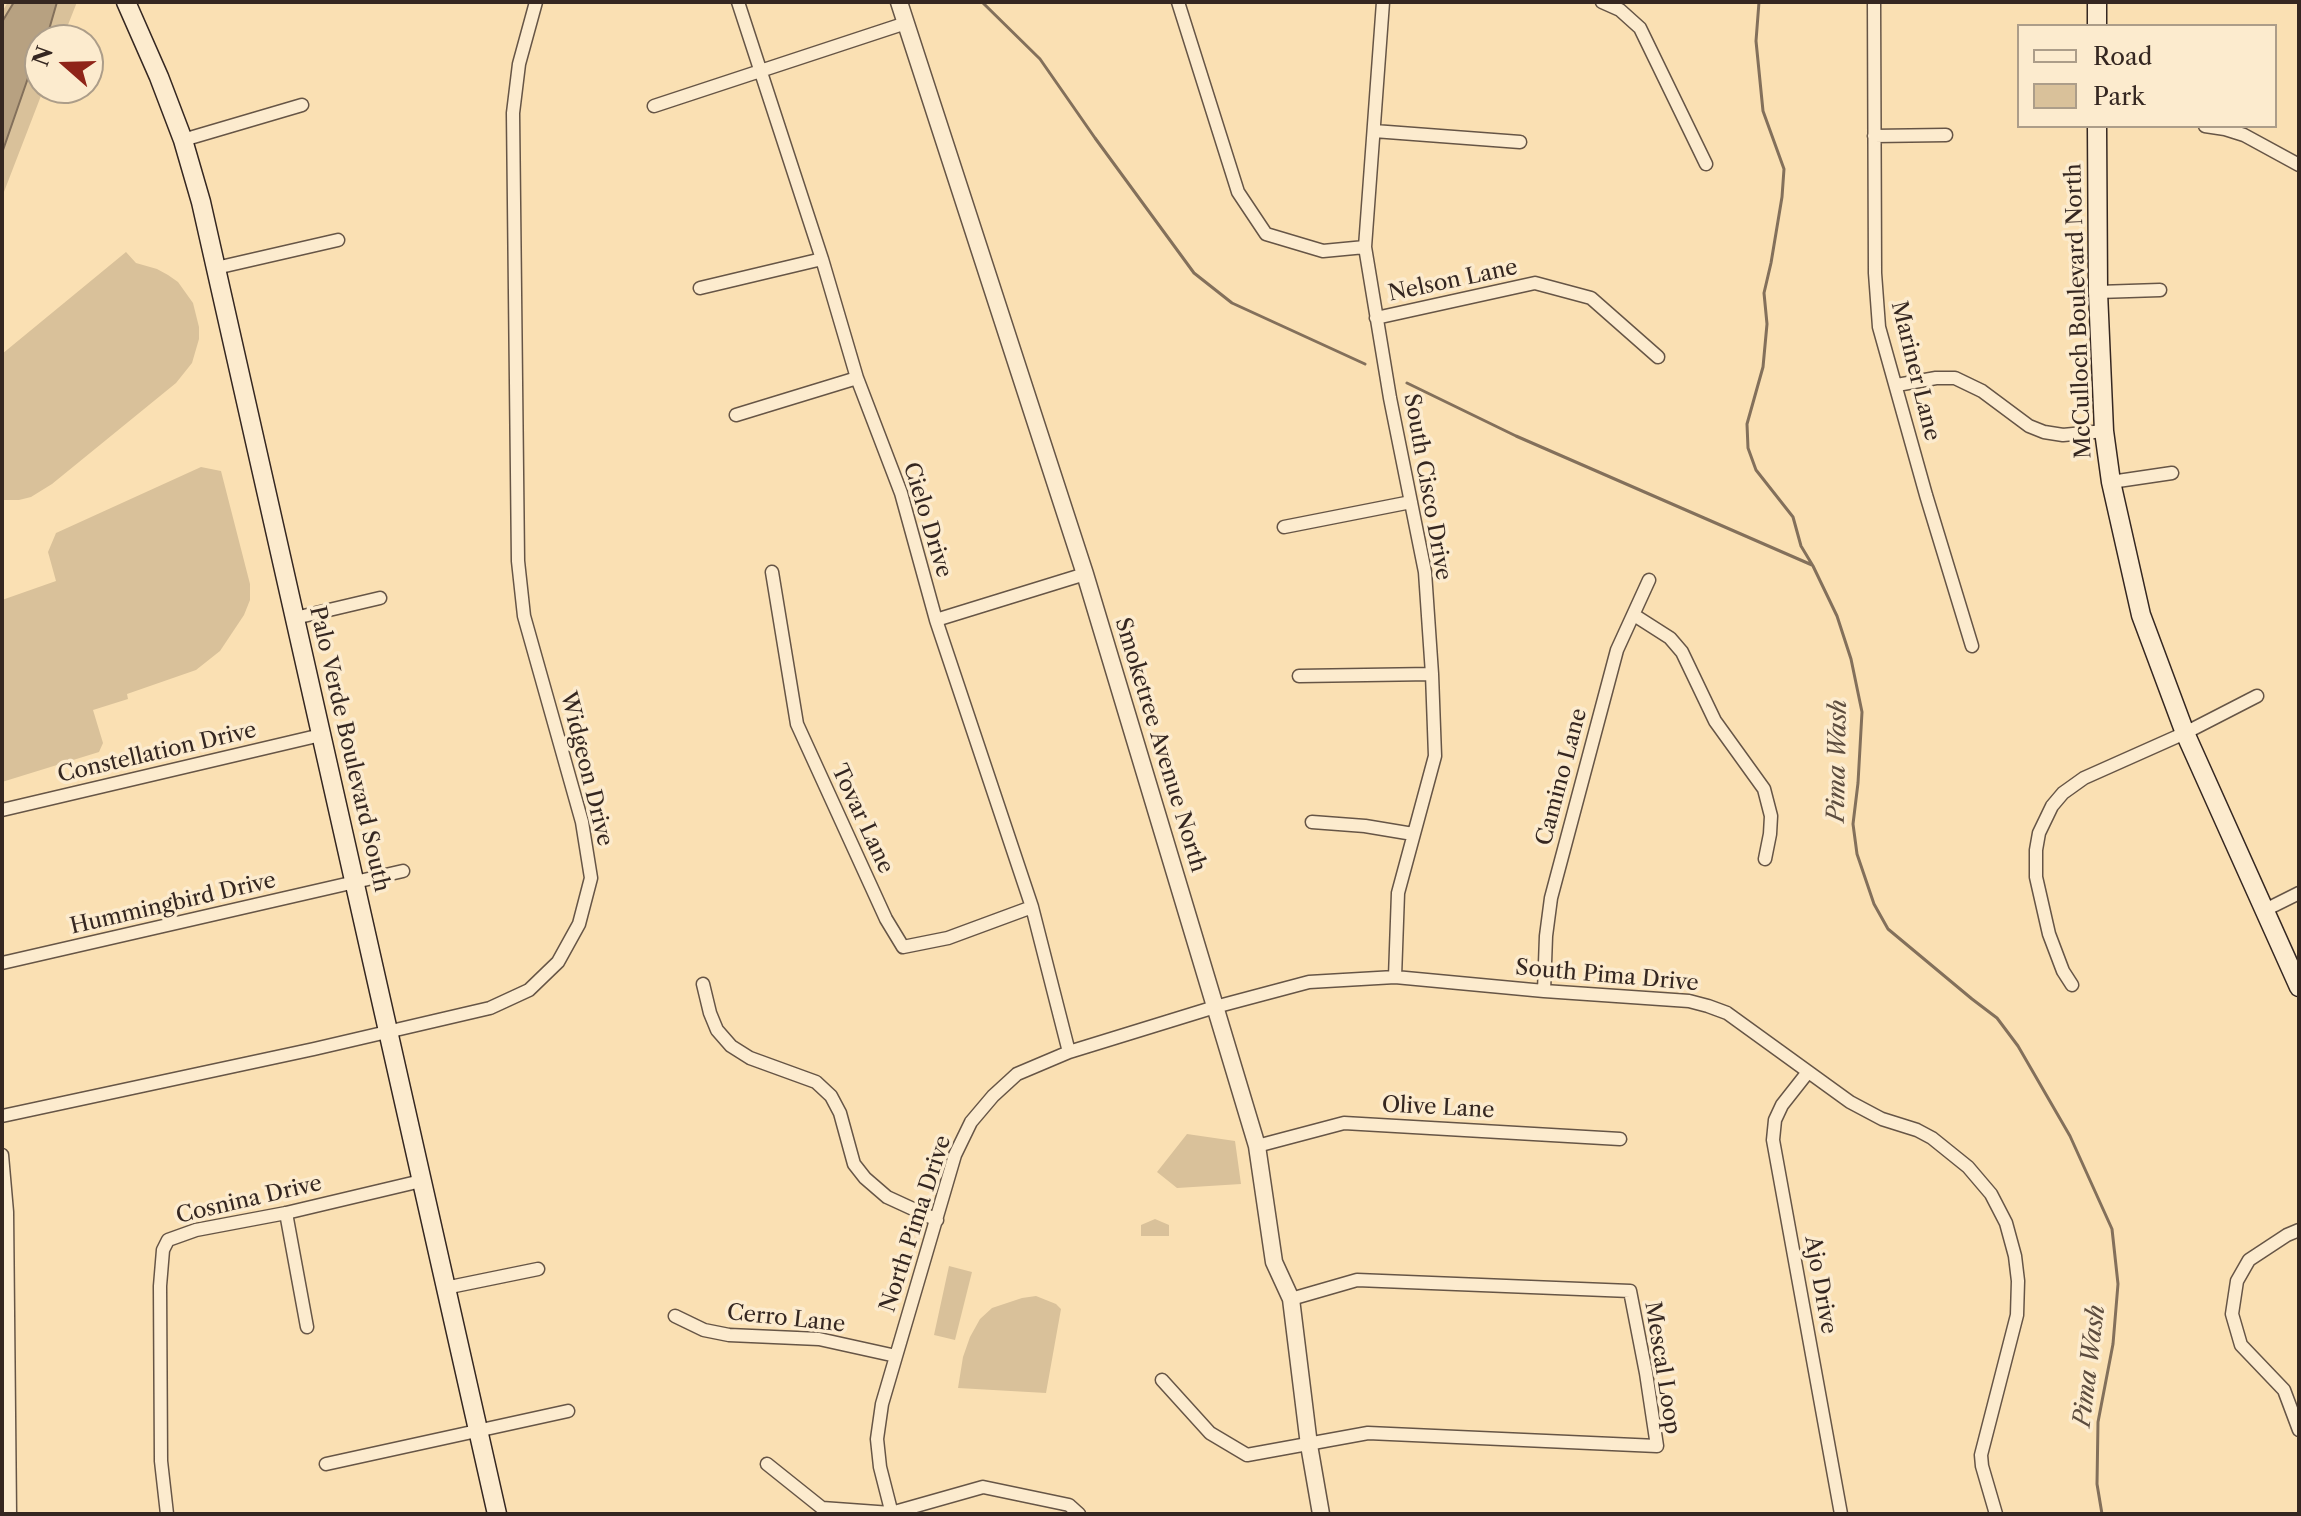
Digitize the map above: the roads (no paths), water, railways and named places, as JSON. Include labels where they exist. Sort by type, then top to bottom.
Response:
[{"type":"main road","name":"Palo Verde Boulevard South","points":[[126,2],[183,140],[216,268],[497,1514]]},
{"type":"main road","points":[[2097,2],[2097,24]]},
{"type":"main road","name":"McCulloch Boulevard North","points":[[2097,128],[2098,292],[2104,431],[2111,482],[2141,615],[2185,733],[2299,987]]},
{"type":"street","name":"Widgeon Drive","points":[[2,1116],[490,1008],[529,990],[558,962],[579,924],[591,878],[582,822],[524,616],[518,561],[513,113],[519,64],[536,2]]},
{"type":"street","name":"Cielo Drive","points":[[738,2],[822,259],[857,378],[901,493],[936,620],[1032,907],[1069,1052]]},
{"type":"street","name":"Smoketree Avenue North","points":[[899,2],[1085,574],[1257,1146],[1274,1262],[1291,1299],[1321,1514]]},
{"type":"street","points":[[1178,2],[1238,192],[1266,234],[1323,251],[1365,247]]},
{"type":"street","name":"South Cisco Drive","points":[[1383,2],[1365,247],[1425,572],[1435,756],[1398,893],[1395,977]]},
{"type":"street","points":[[1602,2],[1620,10],[1640,28],[1706,164]]},
{"type":"street","name":"Mariner Lane","points":[[1874,2],[1877,308],[1885,351],[1972,646]]},
{"type":"street","points":[[654,106],[906,23]]},
{"type":"street","points":[[183,140],[302,105]]},
{"type":"street","points":[[2218,128],[2244,135],[2299,165]]},
{"type":"street","points":[[1374,131],[1520,142]]},
{"type":"street","points":[[1874,136],[1946,135]]},
{"type":"street","points":[[216,268],[338,240]]},
{"type":"street","points":[[700,288],[822,259]]},
{"type":"street","name":"Nelson Lane","points":[[1376,318],[1535,283],[1591,298],[1658,357]]},
{"type":"street","points":[[2098,292],[2160,290]]},
{"type":"street","points":[[736,415],[857,378]]},
{"type":"street","points":[[1897,385],[1955,378],[1982,391],[2029,426],[2044,432],[2063,435],[2104,431]]},
{"type":"street","points":[[2111,482],[2172,473]]},
{"type":"street","points":[[1284,527],[1411,502]]},
{"type":"street","name":"Tovar Lane","points":[[772,572],[797,724],[886,919],[903,947],[948,938],[1032,907]]},
{"type":"street","points":[[936,620],[1085,574]]},
{"type":"street","name":"Camino Lane","points":[[1544,991],[1551,898],[1617,650],[1649,580]]},
{"type":"street","points":[[295,618],[380,598]]},
{"type":"street","points":[[1634,615],[1670,638],[1682,652],[1715,721],[1764,789],[1771,816],[1765,859]]},
{"type":"street","points":[[1299,676],[1432,674]]},
{"type":"street","points":[[2072,985],[2063,971],[2049,934],[2036,877],[2038,842],[2047,816],[2063,793],[2084,778],[2185,733],[2257,696]]},
{"type":"street","name":"Constellation Drive","points":[[2,810],[321,735]]},
{"type":"street","points":[[1312,822],[1413,834]]},
{"type":"street","name":"Hummingbird Drive","points":[[2,963],[403,871]]},
{"type":"street","points":[[2265,910],[2299,893]]},
{"type":"street","name":"South Pima Drive","points":[[1215,1007],[1309,982],[1395,977],[1689,1001],[1727,1013],[1863,1110],[1917,1130],[1943,1145],[1968,1167],[1991,1194],[2006,1223],[2015,1256],[2017,1315],[1981,1455],[1996,1514]]},
{"type":"street","points":[[703,984],[717,1030],[731,1046],[750,1058],[816,1082],[831,1096],[840,1113],[854,1164],[865,1178],[887,1197],[937,1220]]},
{"type":"street","name":"North Pima Drive","points":[[891,1513],[880,1467],[877,1427],[955,1155],[971,1122],[1017,1074],[1069,1052],[1215,1007]]},
{"type":"street","name":"Ajo Drive","points":[[1808,1072],[1782,1105],[1775,1120],[1773,1140],[1841,1514]]},
{"type":"street","name":"Olive Lane","points":[[1257,1146],[1344,1123],[1620,1139]]},
{"type":"street","points":[[2,1155],[7,1212],[10,1514]]},
{"type":"street","name":"Cosnina Drive","points":[[167,1514],[161,1461],[160,1286],[163,1250],[168,1240],[196,1230],[286,1213],[421,1181]]},
{"type":"street","points":[[286,1213],[307,1327]]},
{"type":"street","points":[[2299,1230],[2249,1260],[2237,1281],[2232,1314],[2241,1345],[2284,1390],[2299,1430]]},
{"type":"street","points":[[445,1288],[538,1269]]},
{"type":"street","name":"Mescal Loop","points":[[1291,1299],[1357,1280],[1630,1291],[1657,1446],[1368,1433],[1309,1445]]},
{"type":"street","name":"Cerro Lane","points":[[675,1316],[704,1330],[729,1335],[819,1339],[896,1356]]},
{"type":"street","points":[[1162,1380],[1210,1433],[1247,1455],[1309,1445]]},
{"type":"street","points":[[326,1464],[568,1411]]},
{"type":"street","points":[[767,1464],[822,1508],[891,1513],[983,1487],[1069,1505],[1079,1514]]},
{"type":"waterway","points":[[982,2],[1040,59],[1194,273],[1232,303],[1365,364]]},
{"type":"waterway","name":"Pima Wash","points":[[1759,2],[1756,41],[1763,111],[1784,169],[1782,197],[1764,293],[1767,324],[1763,367],[1747,424],[1748,448],[1756,470],[1793,517],[1801,546],[1837,616],[1851,659],[1862,712],[1853,824],[1857,854],[1874,904],[1888,929],[1997,1018],[2018,1046],[2070,1136],[2112,1229],[2118,1284],[2113,1344],[2098,1422],[2097,1484],[2102,1514]]},
{"type":"waterway","points":[[1407,383],[1516,436],[1812,565]]}]
